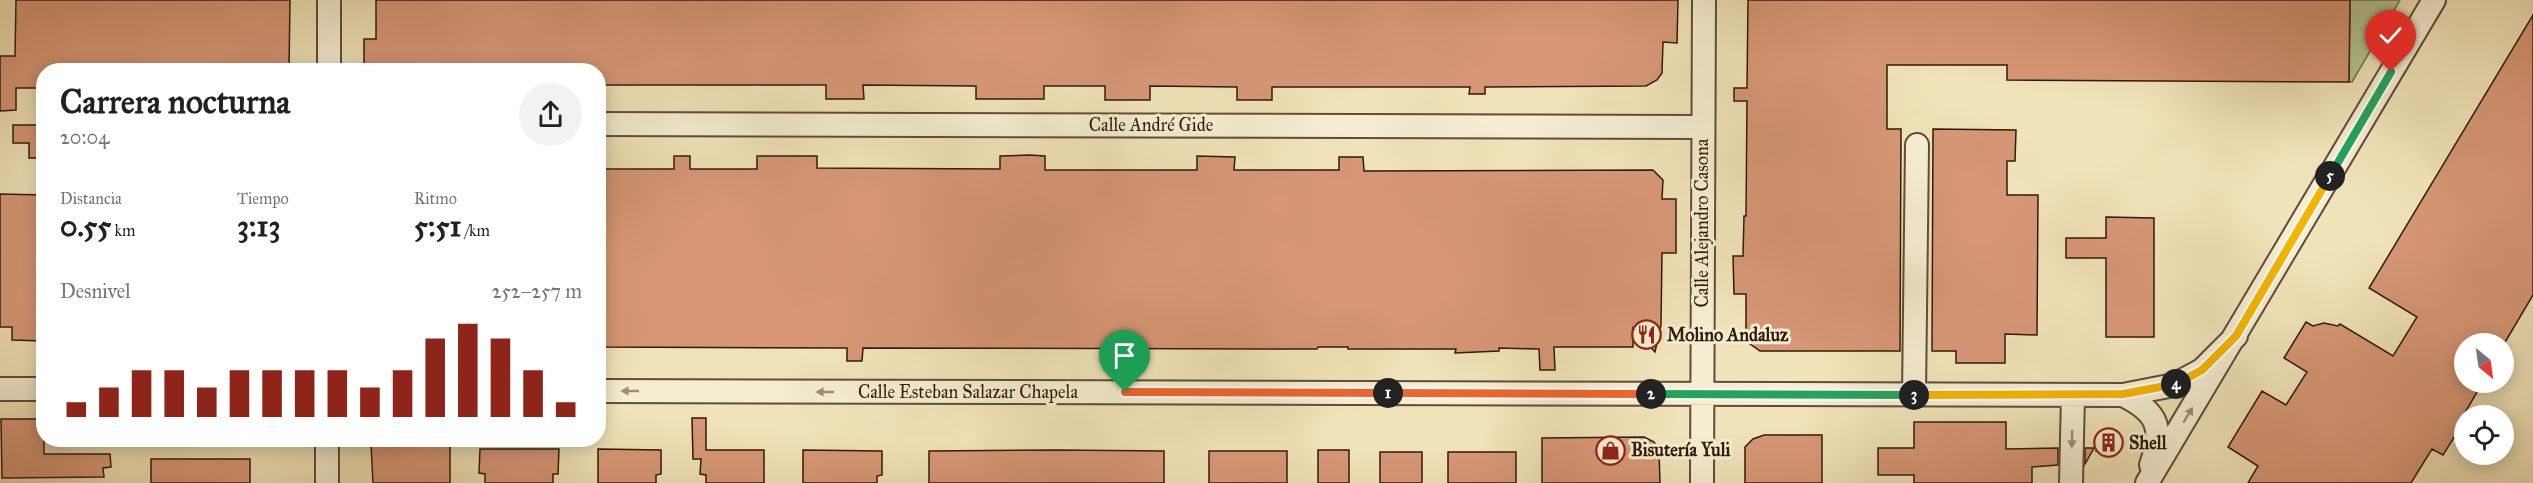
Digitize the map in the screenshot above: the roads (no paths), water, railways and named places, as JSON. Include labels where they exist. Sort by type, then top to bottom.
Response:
[{"type":"street","points":[[329,0],[329,63]]},
{"type":"street","name":"Calle Alejandro Casona","points":[[1702,483],[1704,0]]},
{"type":"street","points":[[2145,483],[2236,336],[2432,2]]},
{"type":"street","name":"Calle André Gide","points":[[606,124],[1703,127]]},
{"type":"street","points":[[1914,395],[1917,145]]},
{"type":"street","name":"Calle Esteban Salazar Chapela","points":[[606,391],[2123,394],[2174,385],[2202,370],[2236,336]]},
{"type":"street","points":[[0,389],[36,389]]},
{"type":"street","points":[[2070,483],[2073,394]]},
{"type":"street","points":[[2123,394],[2143,404],[2155,421],[2158,443],[2145,483]]},
{"type":"street","points":[[327,447],[327,483]]},
{"type":"place","name":"Molino Andaluz","points":[[1646,335]]},
{"type":"place","name":"Shell","points":[[2108,443]]},
{"type":"place","name":"Bisutería Yuli","points":[[1610,450]]}]
